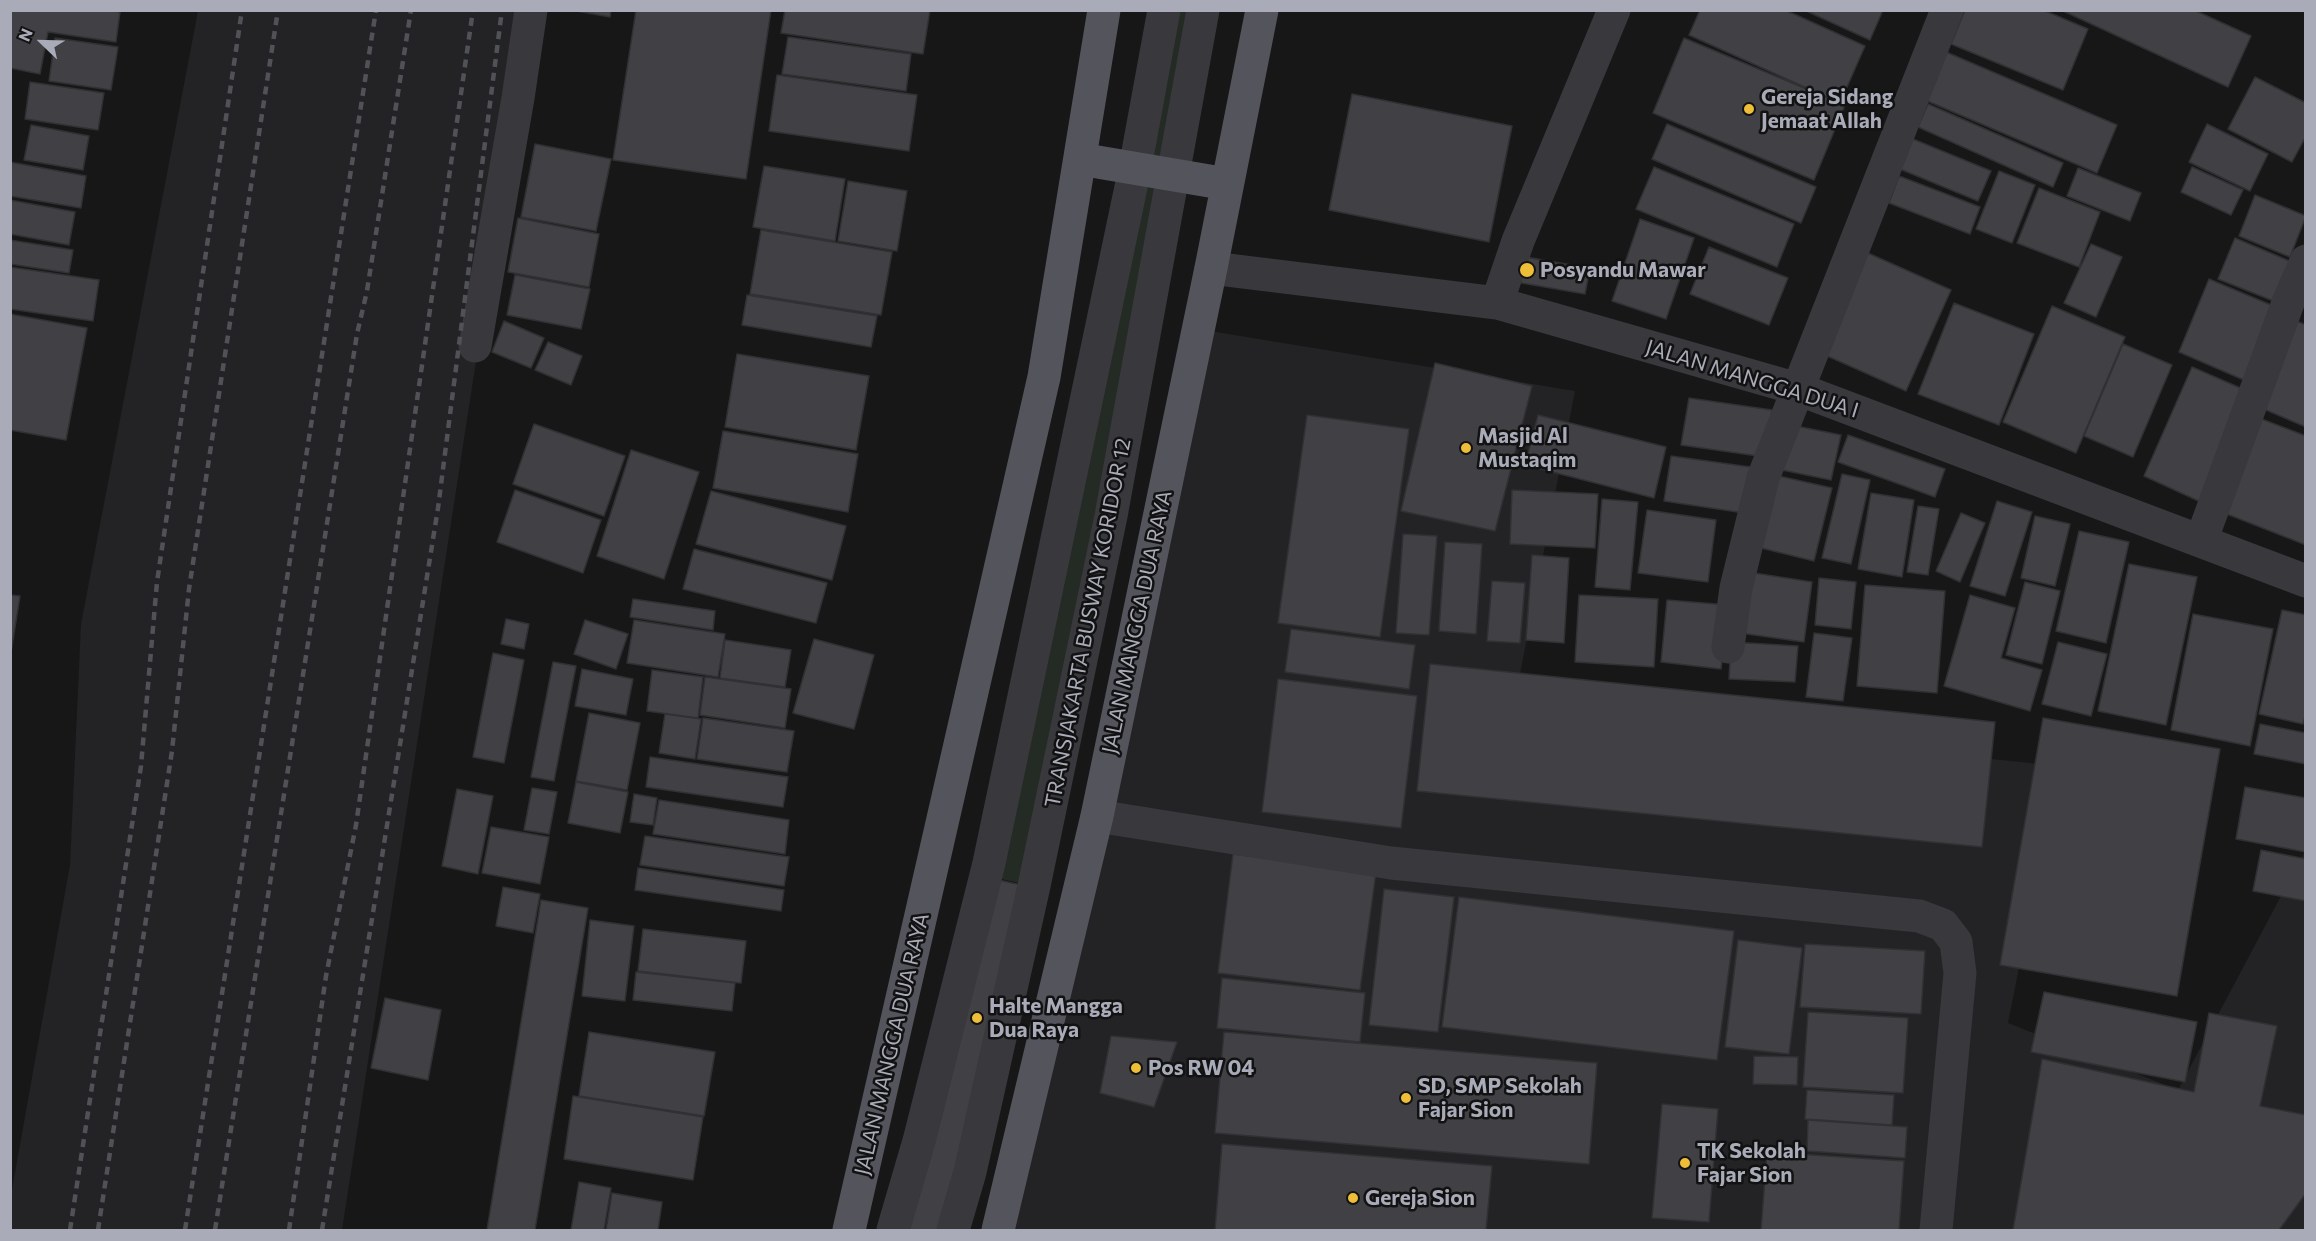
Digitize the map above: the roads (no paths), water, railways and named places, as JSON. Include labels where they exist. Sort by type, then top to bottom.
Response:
[{"type":"main road","name":"JALAN MANGGA DUA RAYA","points":[[849,1230],[1044,377],[1104,10]]},
{"type":"main road","name":"JALAN MANGGA DUA RAYA","points":[[998,1230],[1097,816],[1262,10]]},
{"type":"main road","points":[[1080,159],[1227,184]]},
{"type":"street","points":[[475,346],[531,10]]},
{"type":"street","points":[[893,1230],[919,1141],[989,863],[1135,168],[1164,10]]},
{"type":"street","name":"TRANSJAKARTA BUSWAY KORIDOR 12","points":[[953,1230],[970,1172],[1034,886],[1111,516],[1203,10]]},
{"type":"street","points":[[1497,303],[1518,241],[1614,10]]},
{"type":"street","points":[[1728,647],[1736,588],[1763,478],[1947,10]]},
{"type":"street","points":[[2201,541],[2289,300],[2306,261]]},
{"type":"street","name":"JALAN MANGGA DUA I","points":[[1211,268],[1497,303],[1798,389],[2306,581]]},
{"type":"street","points":[[1097,816],[1391,863],[1919,916],[1943,925],[1956,942],[1960,973],[1936,1230]]},
{"type":"railway","points":[[70,1230],[141,766],[157,582],[242,10]]},
{"type":"railway","points":[[98,1230],[172,751],[189,589],[278,10]]},
{"type":"railway","points":[[185,1230],[376,10]]},
{"type":"railway","points":[[215,1230],[357,334],[367,291],[411,10]]},
{"type":"railway","points":[[289,1230],[326,976],[356,825],[473,10]]},
{"type":"railway","points":[[322,1230],[438,508],[502,10]]},
{"type":"place","name":"Gereja Sidang Jemaat Allah","points":[[1749,109]]},
{"type":"place","name":"Posyandu Mawar","points":[[1527,270]]},
{"type":"place","name":"Masjid Al Mustaqim","points":[[1466,448]]},
{"type":"place","name":"Halte Mangga Dua Raya","points":[[977,1018]]},
{"type":"place","name":"Pos RW 04","points":[[1136,1068]]},
{"type":"place","name":"SD, SMP Sekolah Fajar Sion","points":[[1406,1098]]},
{"type":"place","name":"TK Sekolah Fajar Sion","points":[[1685,1163]]},
{"type":"place","name":"Gereja Sion","points":[[1353,1198]]}]
